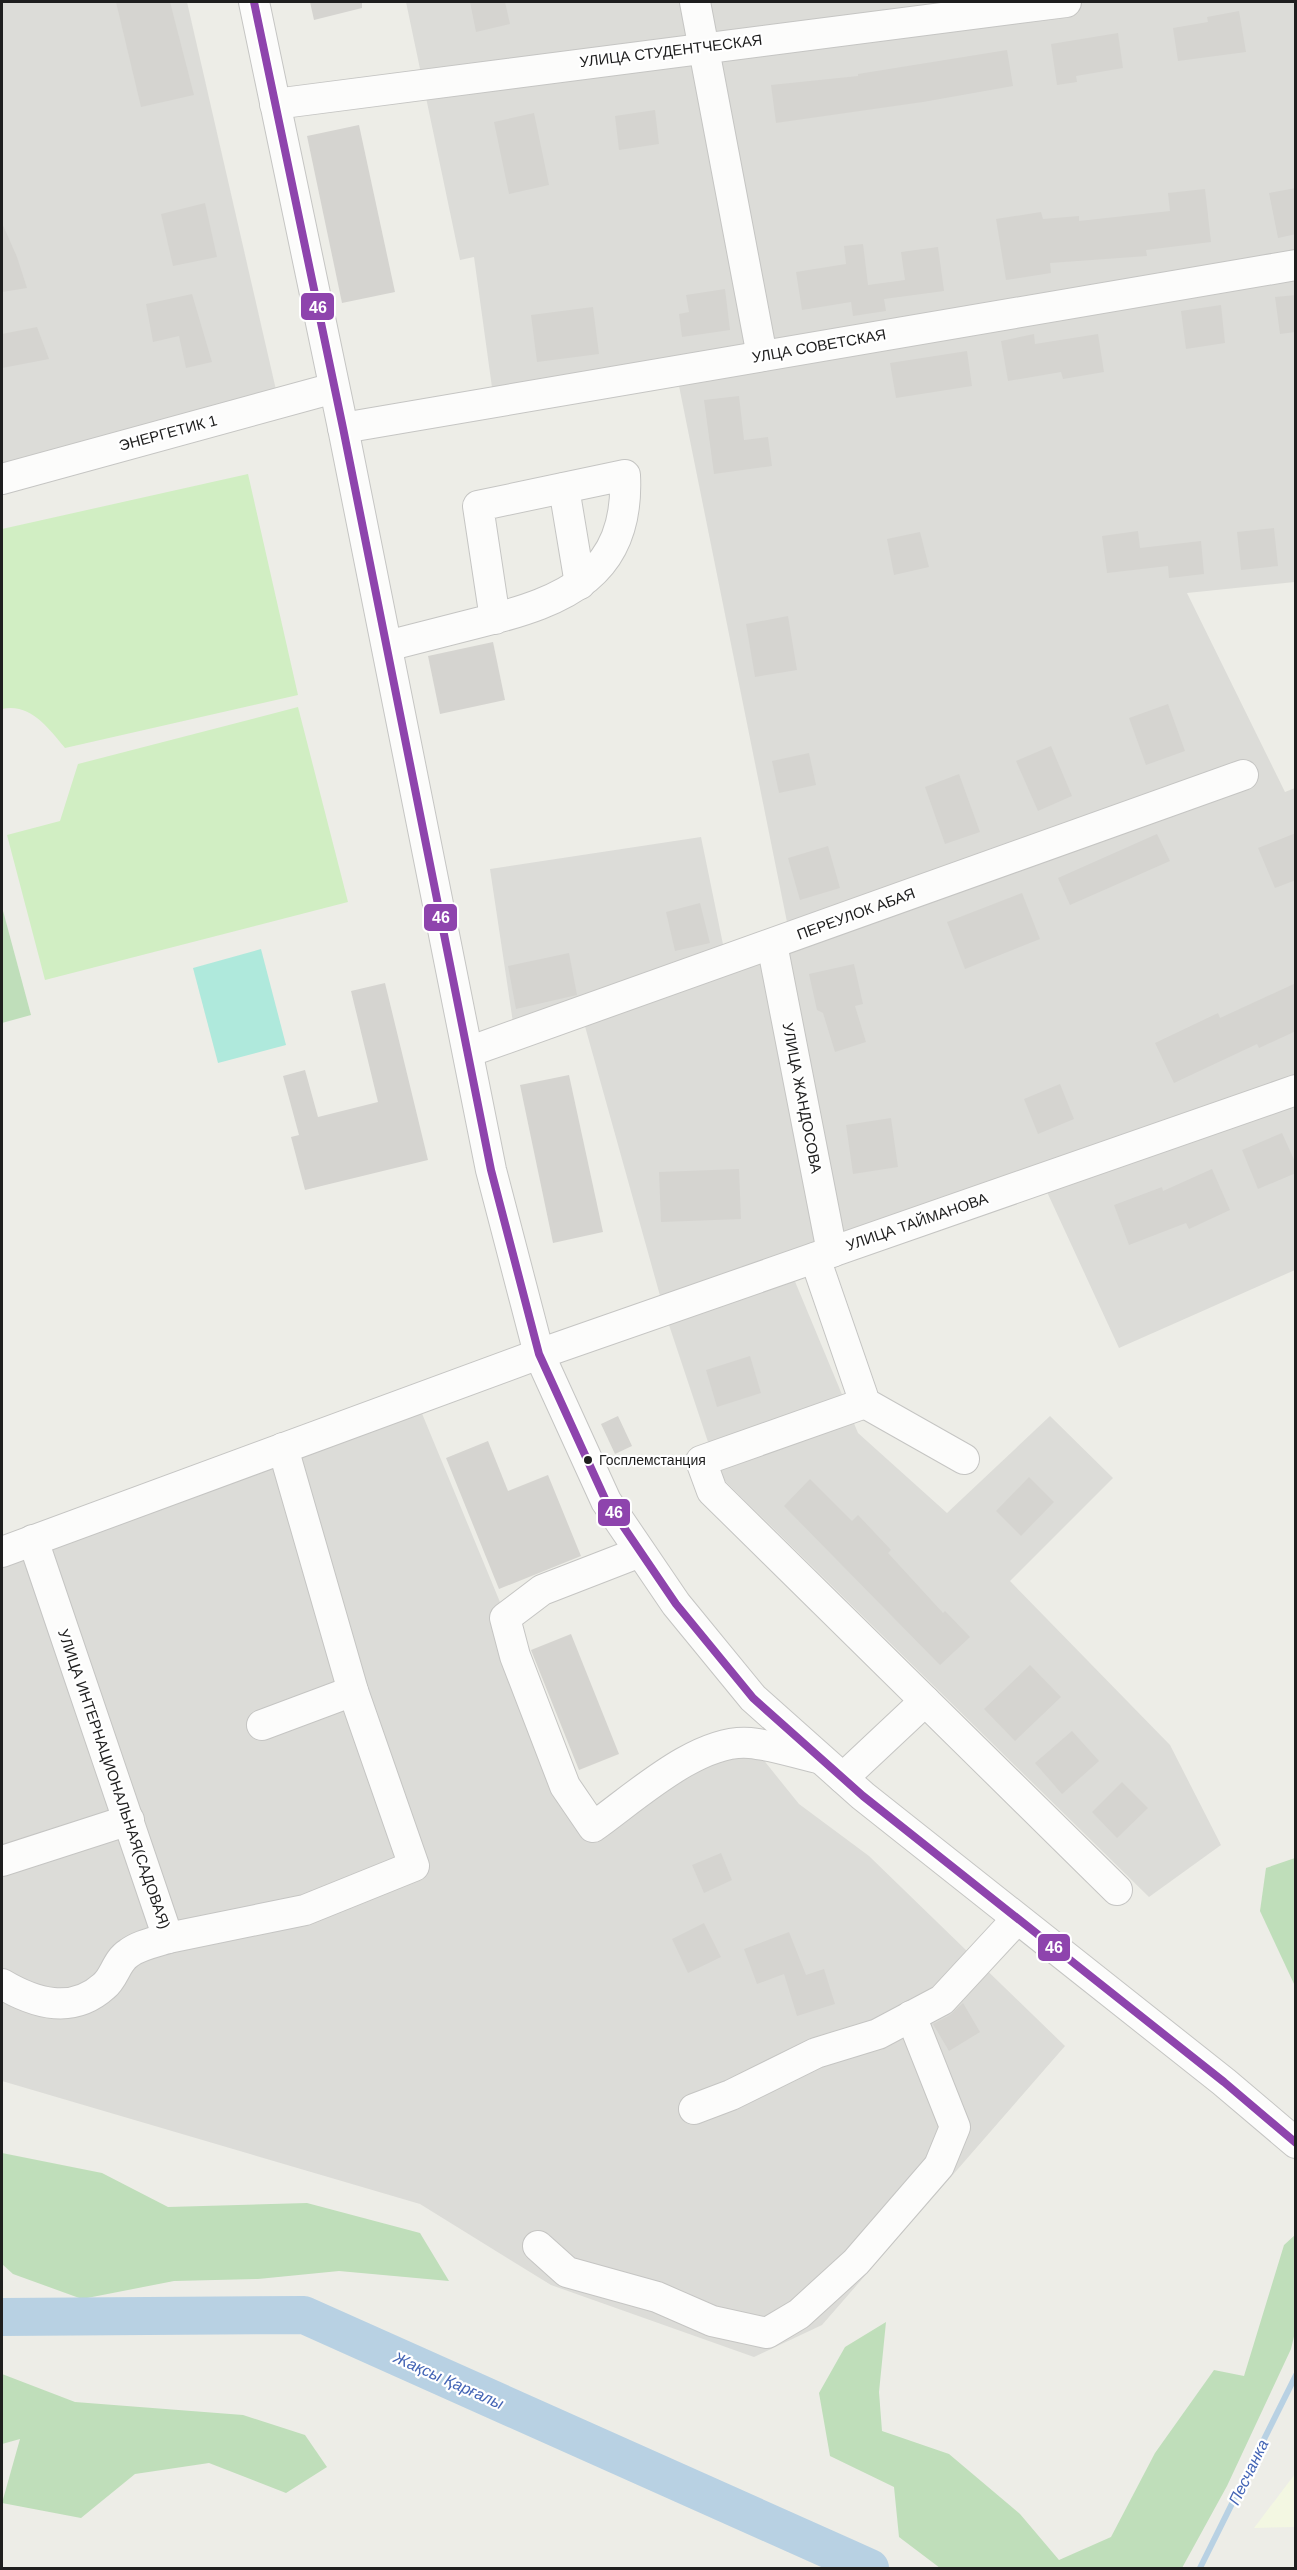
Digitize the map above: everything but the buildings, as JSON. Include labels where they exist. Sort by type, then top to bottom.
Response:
[{"type":"street","points":[[254,2],[343,428],[492,1170],[539,1354],[606,1501],[676,1604],[753,1698],[832,1769],[1224,2082],[1296,2143]]},
{"type":"street","points":[[694,2],[762,356]]},
{"type":"street","name":"УЛИЦА СТУДЕНТЧЕСКАЯ","points":[[275,104],[1066,2]]},
{"type":"street","name":"УЛЦА СОВЕТСКАЯ","points":[[343,428],[1296,265]]},
{"type":"street","name":"ЭНЕРГЕТИК 1","points":[[2,478],[334,388]]},
{"type":"street","points":[[387,646],[495,619],[554,599],[579,584],[597,570],[612,550],[620,531],[626,500],[625,475],[478,506],[495,619]]},
{"type":"street","points":[[564,488],[579,584]]},
{"type":"street","name":"ПЕРЕУЛОК АБАЯ","points":[[468,1052],[1243,775]]},
{"type":"street","name":"УЛИЦА ЖАНДОСОВА","points":[[772,944],[824,1255],[865,1403]]},
{"type":"street","name":"УЛИЦА ТАЙМАНОВА","points":[[2,1552],[539,1354],[1296,1090]]},
{"type":"street","points":[[964,1460],[865,1403],[701,1461],[712,1491],[1117,1890]]},
{"type":"street","name":"УЛИЦА ИНТЕРНАЦИОНАЛЬНАЯ(САДОВАЯ)","points":[[33,1540],[168,1938],[305,1910],[414,1866],[353,1691],[283,1448]]},
{"type":"street","points":[[640,1552],[542,1590],[505,1618],[515,1656],[565,1786],[593,1827],[675,1768],[716,1746],[749,1742],[832,1769]]},
{"type":"street","points":[[262,1725],[353,1691]]},
{"type":"street","points":[[832,1769],[925,1701]]},
{"type":"street","points":[[2,1861],[129,1820]]},
{"type":"street","points":[[694,2109],[731,2095],[816,2053],[878,2034],[942,2000],[1017,1918]]},
{"type":"street","points":[[2,1984],[28,1999],[54,2005],[81,2001],[105,1986],[118,1963],[129,1952],[168,1938]]},
{"type":"street","points":[[538,2246],[567,2272],[657,2296],[712,2321],[768,2333],[799,2314],[856,2262],[939,2166],[955,2127],[911,2016]]},
{"type":"shaded area","points":[[2,2],[187,2],[279,403],[2,479]]},
{"type":"shaded area","points":[[406,2],[1295,2],[1295,582],[1187,593],[1285,792],[1295,788],[1295,1270],[1119,1348],[1041,1179],[789,1267],[858,1433],[947,1513],[1050,1416],[1113,1478],[1010,1581],[1170,1745],[1221,1845],[1149,1897],[719,1475],[664,1310],[581,1012],[515,1036],[490,869],[701,837],[726,959],[790,937],[676,371],[494,402],[474,257],[460,260]]},
{"type":"shaded area","points":[[261,949],[286,1045],[218,1063],[193,968]]},
{"type":"shaded area","points":[[416,1399],[593,1827],[749,1742],[799,1804],[869,1856],[1065,2046],[822,2325],[754,2357],[551,2285],[420,2204],[2,2081],[2,1552]]},
{"type":"shaded area","points":[[1295,2474],[1295,2527],[1254,2528]]},
{"type":"green space","points":[[248,474],[298,695],[65,748],[45,725],[30,713],[12,708],[2,709],[2,529]]},
{"type":"green space","points":[[298,707],[348,902],[45,980],[7,835],[60,821],[78,764]]},
{"type":"green space","points":[[2,907],[31,1015],[2,1023]]},
{"type":"green space","points":[[1296,1858],[1295,1986],[1260,1911],[1266,1868]]},
{"type":"green space","points":[[2,2153],[102,2173],[168,2207],[307,2203],[420,2233],[449,2281],[339,2271],[258,2279],[174,2281],[82,2299],[13,2274],[2,2264]]},
{"type":"green space","points":[[1295,2235],[1296,2328],[1291,2349],[1227,2486],[1182,2568],[940,2568],[899,2537],[894,2487],[830,2456],[819,2393],[845,2347],[886,2322],[879,2392],[882,2431],[949,2454],[1020,2514],[1059,2560],[1111,2537],[1155,2453],[1214,2370],[1244,2376],[1284,2245]]},
{"type":"green space","points":[[2,2374],[75,2402],[243,2415],[305,2435],[327,2467],[286,2493],[209,2463],[135,2474],[81,2518],[2,2503],[20,2439],[2,2444]]},
{"type":"waterway","name":"Жақсы Қарғалы","points":[[2,2317],[304,2315],[870,2568]]},
{"type":"waterway","name":"Песчанка","points":[[1200,2568],[1296,2375]]},
{"type":"transit line","name":"46","points":[[254,2],[343,428],[491,1170],[539,1354],[606,1501],[676,1604],[753,1698],[863,1796],[1224,2082],[1296,2143]]},
{"type":"place","name":"Госплемстанция","points":[[588,1460]]}]
